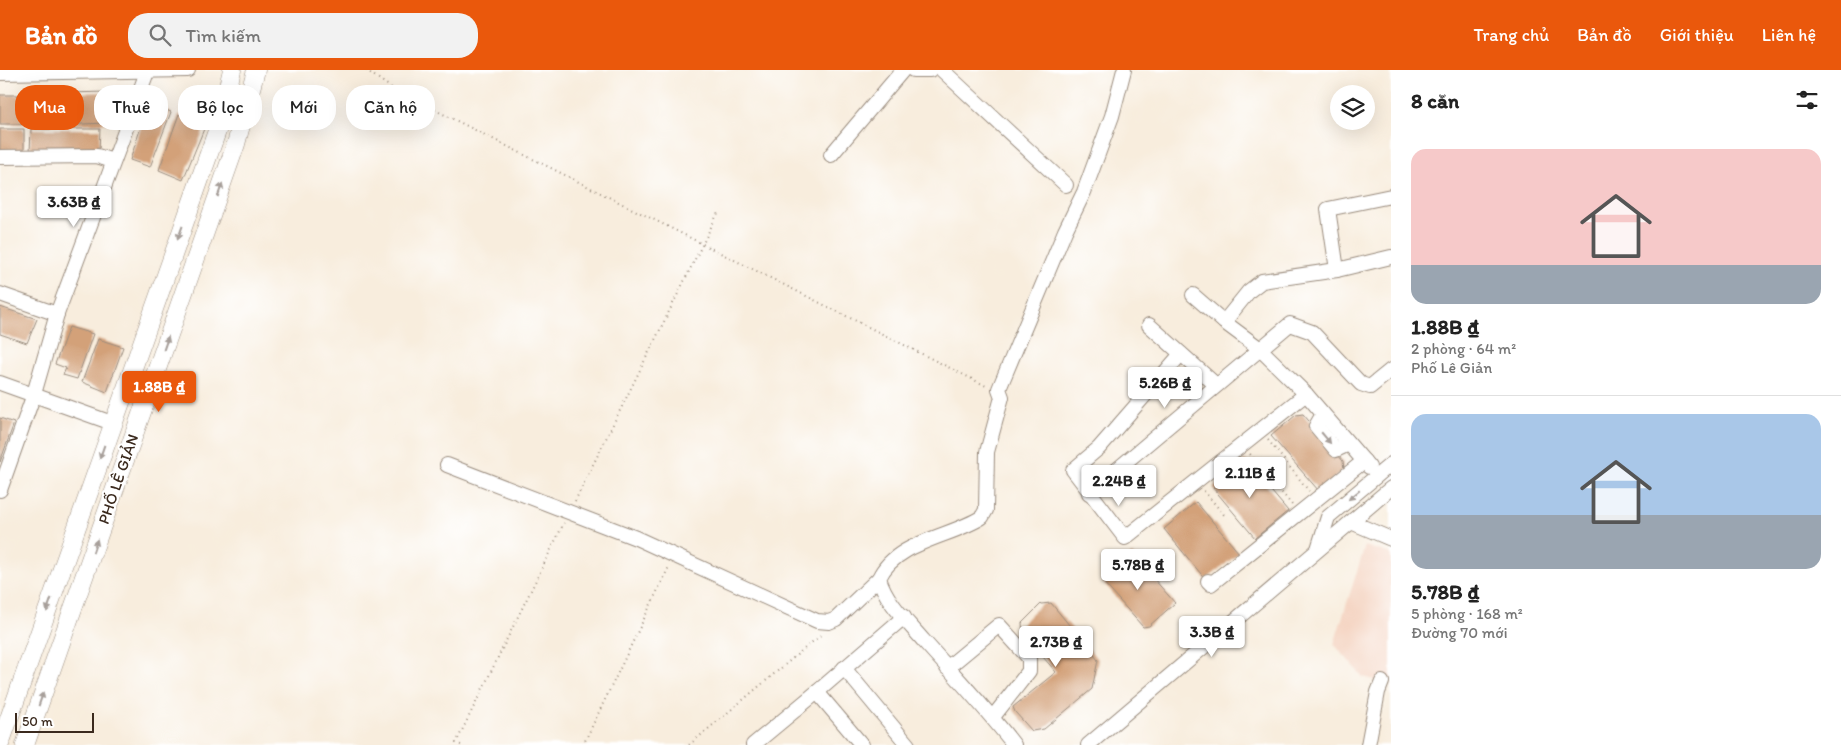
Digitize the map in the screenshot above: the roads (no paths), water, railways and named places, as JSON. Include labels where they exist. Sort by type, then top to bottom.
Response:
[{"type":"main road","name":"PHỐ LÊ GIẢN","points":[[0,744],[112,423],[217,131],[232,70]]},
{"type":"main road","name":"PHỐ LÊ GIẢN","points":[[25,745],[236,144],[256,70]]},
{"type":"main road","points":[[112,423],[135,431]]},
{"type":"street","points":[[0,73],[188,70]]},
{"type":"street","points":[[831,155],[903,70]]},
{"type":"street","points":[[913,70],[930,70]]},
{"type":"street","points":[[942,70],[1066,185]]},
{"type":"street","points":[[447,465],[674,556],[817,621],[828,622],[836,619],[891,564],[918,543],[982,517],[986,510],[987,452],[1002,397],[999,389],[1065,231],[1084,192],[1112,116],[1124,70]]},
{"type":"street","points":[[0,490],[34,394],[57,314],[147,72]]},
{"type":"street","points":[[0,157],[97,156],[113,161]]},
{"type":"street","points":[[1337,270],[1328,209],[1391,196]]},
{"type":"street","points":[[1224,322],[1249,292],[1262,281],[1337,270],[1391,257]]},
{"type":"street","points":[[0,294],[57,314]]},
{"type":"street","points":[[1193,295],[1224,322],[1259,348],[1306,394],[1377,475]]},
{"type":"street","points":[[1089,493],[1259,348],[1290,324],[1312,332],[1361,384],[1370,387],[1391,370]]},
{"type":"street","points":[[1149,325],[1216,385]]},
{"type":"street","points":[[1181,354],[1099,448],[1074,470],[1089,493],[1125,538],[1306,394]]},
{"type":"street","points":[[0,383],[112,423]]},
{"type":"street","points":[[1208,580],[1211,584],[1293,515],[1364,461]]},
{"type":"street","points":[[1318,549],[1328,517],[1391,464]]},
{"type":"street","points":[[1088,745],[1391,488]]},
{"type":"street","points":[[1351,522],[1391,539]]},
{"type":"street","points":[[879,578],[883,591],[904,617],[993,716],[1014,745]]},
{"type":"street","points":[[760,743],[904,617]]},
{"type":"street","points":[[948,668],[999,625],[1029,658],[1029,671],[993,716]]},
{"type":"street","points":[[844,668],[908,745]]},
{"type":"street","points":[[1368,745],[1384,690]]},
{"type":"street","points":[[817,692],[862,745]]}]
